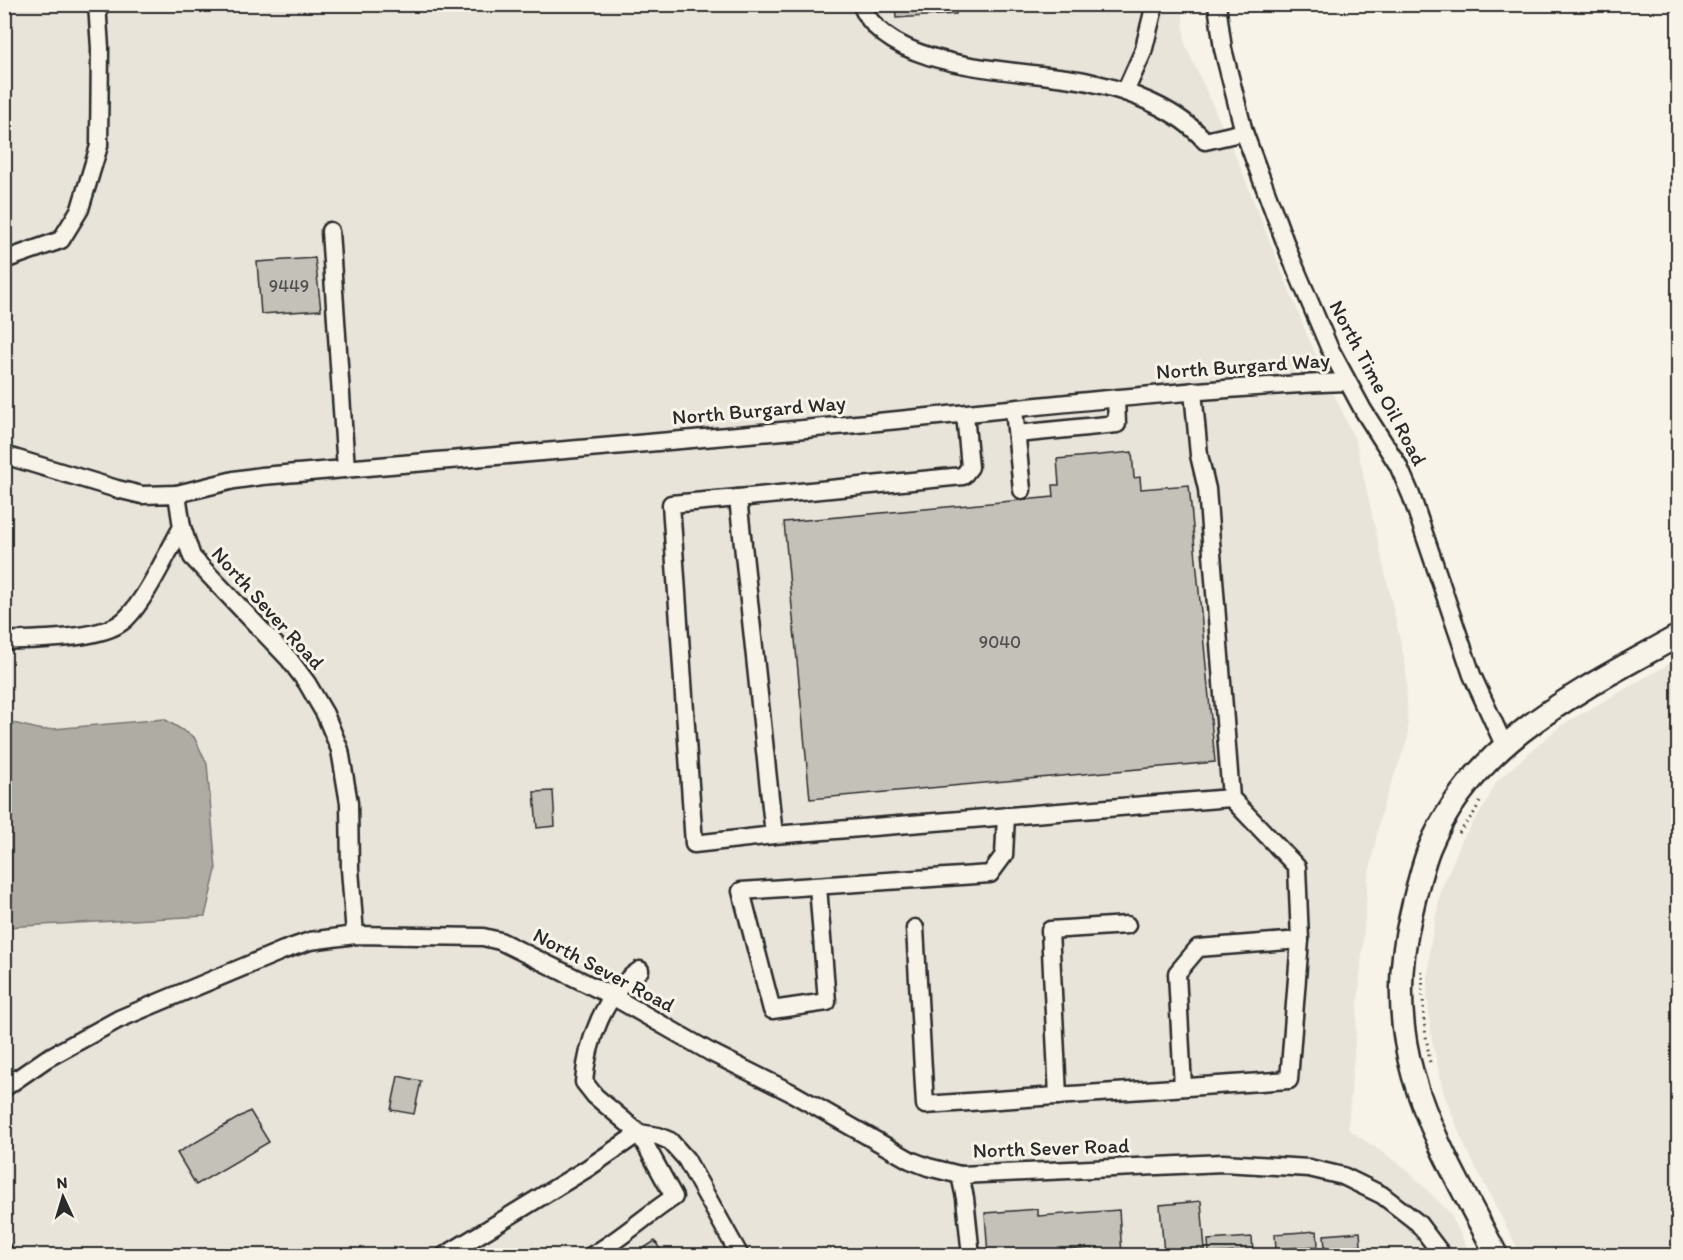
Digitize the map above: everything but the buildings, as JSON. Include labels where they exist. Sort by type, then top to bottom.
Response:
[{"type":"main road","points":[[1497,1256],[1432,1127],[1418,1090],[1407,1049],[1401,989],[1408,923],[1429,849],[1461,793],[1504,745],[1552,708],[1678,636]]},
{"type":"street","points":[[4,260],[61,240],[80,209],[99,146],[100,48],[97,4]]},
{"type":"street","points":[[861,4],[873,25],[890,38],[934,59],[1088,82],[1125,92],[1160,107],[1195,128],[1205,141],[1244,132]]},
{"type":"street","points":[[1125,92],[1143,52],[1155,4]]},
{"type":"street","name":"North Time Oil Road","points":[[1217,4],[1225,58],[1244,132],[1310,306],[1347,382],[1398,465],[1412,495],[1472,675],[1504,745]]},
{"type":"street","points":[[330,231],[346,469]]},
{"type":"street","name":"North Burgard Way","points":[[177,495],[234,480],[346,469],[965,414],[1193,391],[1347,382]]},
{"type":"street","points":[[915,928],[925,1105],[1289,1080],[1300,940],[1297,867],[1231,798],[1207,489],[1199,455],[1193,391]]},
{"type":"street","points":[[1017,434],[1117,424],[1116,399]]},
{"type":"street","points":[[1014,409],[1022,490]]},
{"type":"street","points":[[965,414],[970,467],[963,476],[671,504],[694,844],[774,834],[1231,798]]},
{"type":"street","points":[[4,454],[142,495],[177,495]]},
{"type":"street","name":"North Sever Road","points":[[177,495],[182,527],[192,557],[289,659],[307,683],[333,732],[340,750],[349,803],[350,868],[355,935],[461,935],[500,941],[612,996],[710,1052],[792,1094],[910,1160],[928,1167],[960,1175],[1223,1163],[1309,1168],[1343,1176],[1382,1195],[1418,1223],[1443,1256]]},
{"type":"street","points":[[738,498],[774,834]]},
{"type":"street","points":[[4,641],[93,633],[105,631],[122,622],[134,610],[182,527]]},
{"type":"street","points":[[818,886],[827,1002],[772,1010],[741,891],[990,874],[1004,855],[1006,816]]},
{"type":"street","points":[[1058,1096],[1050,930],[1127,925]]},
{"type":"street","points":[[4,1088],[46,1059],[119,1018],[284,950],[310,941],[355,935]]},
{"type":"street","points":[[1183,1087],[1177,973],[1198,948],[1300,940]]},
{"type":"street","points":[[591,1256],[614,1242],[647,1215],[674,1197],[639,1133],[595,1096],[584,1082],[585,1065],[605,1009],[612,996],[640,970]]},
{"type":"street","points":[[444,1256],[588,1168],[639,1133],[658,1136],[670,1141],[686,1159],[740,1256]]},
{"type":"street","points":[[960,1175],[965,1198],[971,1256]]},
{"type":"path","points":[[1457,836],[1474,813],[1484,794]]},
{"type":"path","points":[[1422,968],[1424,1022],[1431,1065]]},
{"type":"shaded area","points":[[5,5],[1182,5],[1185,44],[1237,159],[1308,337],[1356,442],[1406,667],[1408,738],[1382,809],[1368,879],[1348,1129],[1404,1167],[1450,1213],[1471,1255],[5,1255],[5,927],[205,916],[164,719],[42,730],[5,721]]},
{"type":"shaded area","points":[[1678,659],[1678,1255],[1521,1255],[1465,1147],[1444,1094],[1432,1041],[1427,996],[1430,946],[1441,890],[1462,840],[1485,805],[1497,781],[1560,726]]},
{"type":"shaded area","points":[[164,719],[194,737],[207,764],[216,870],[205,916],[5,927],[5,721],[42,730]]}]
